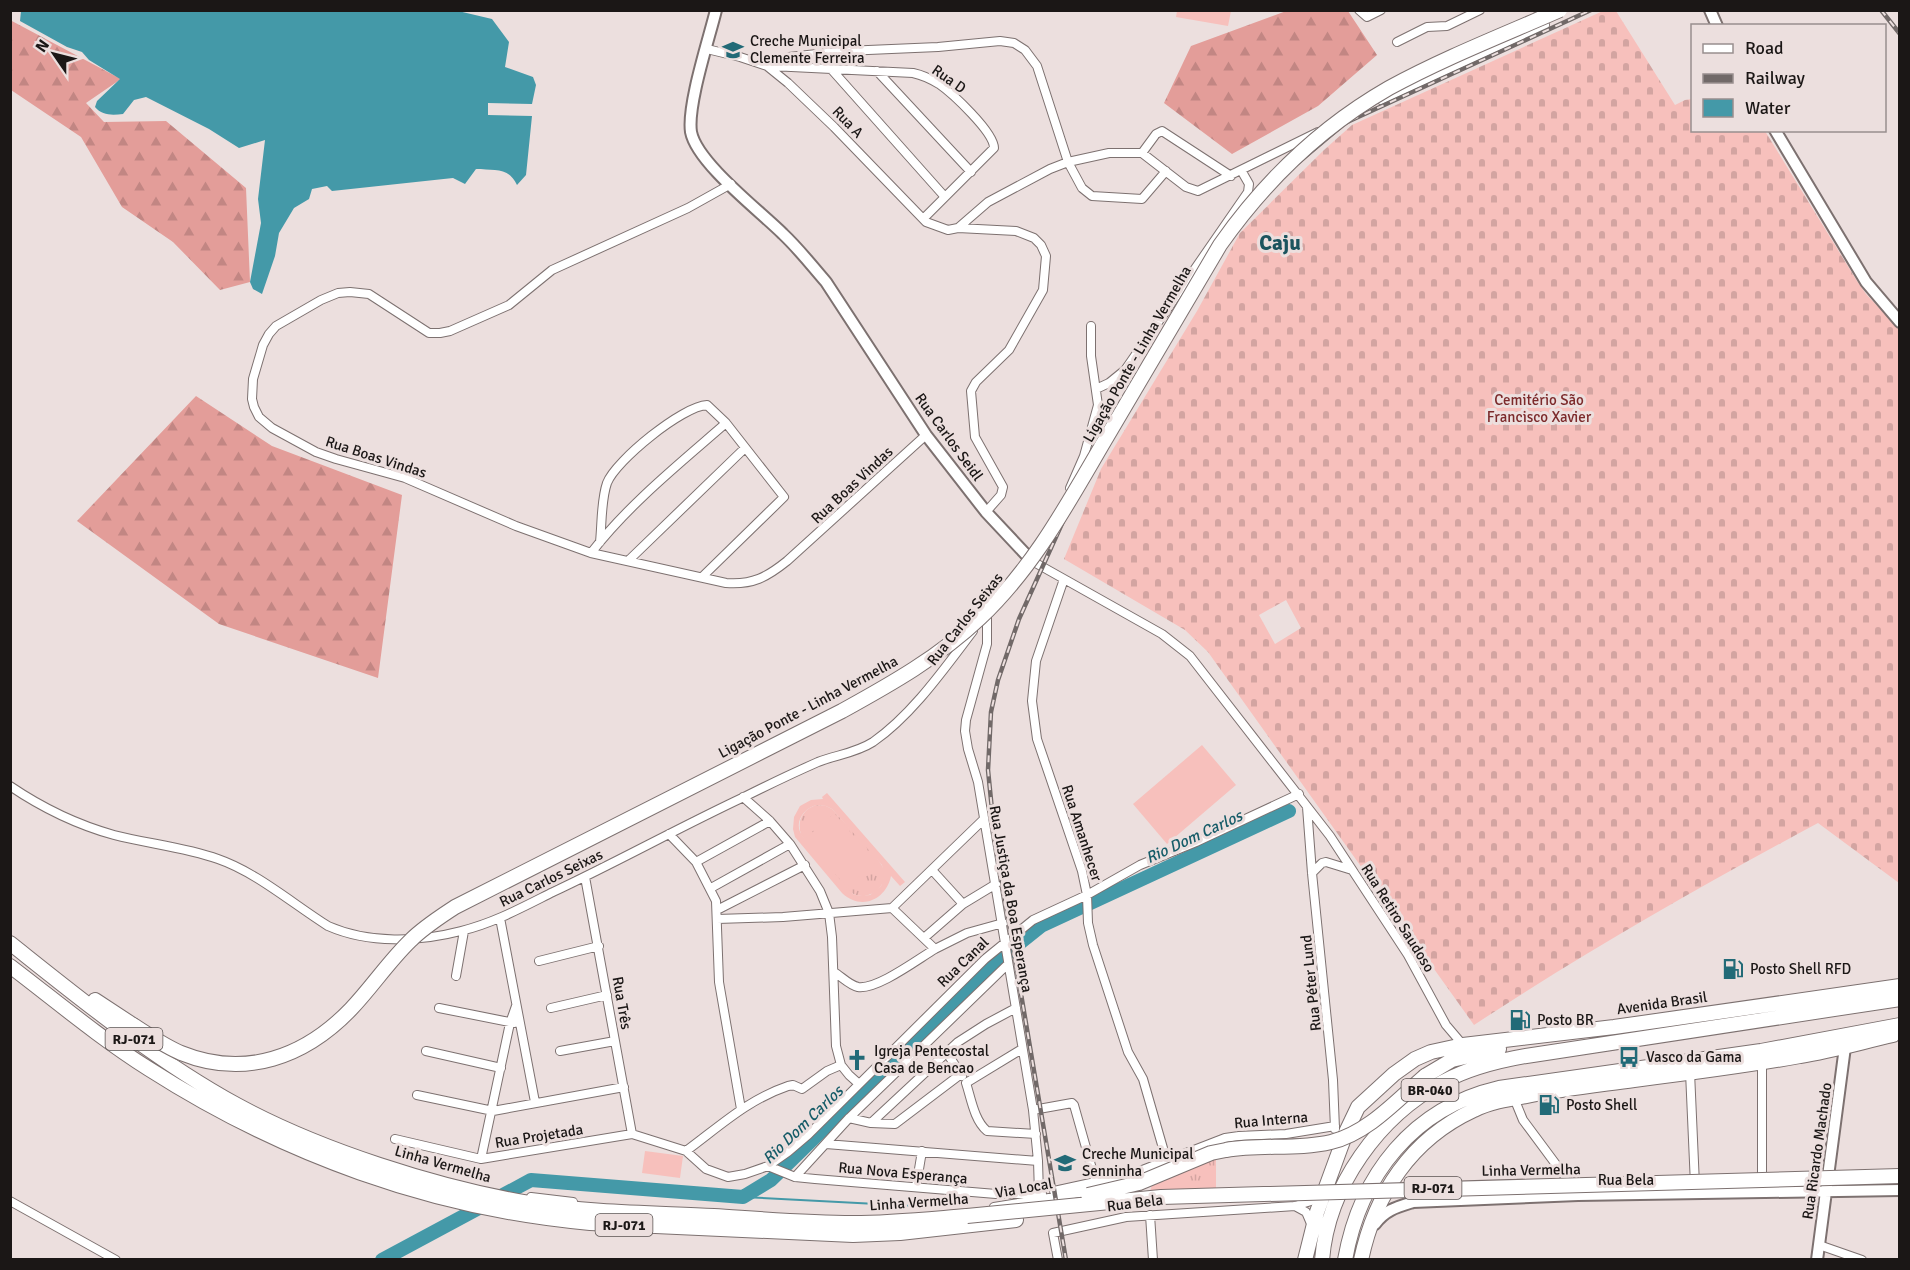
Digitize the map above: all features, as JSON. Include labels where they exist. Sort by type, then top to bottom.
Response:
[{"type":"highway","name":"Ligação Ponte - Linha Vermelha","points":[[31,959],[171,1048],[206,1060],[247,1063],[281,1057],[309,1043],[336,1024],[411,940],[455,907],[842,711],[894,682],[933,657],[986,612],[1018,578],[1050,534],[1220,245],[1244,212],[1276,176],[1323,133],[1390,88],[1560,10]]},
{"type":"highway","name":"Linha Vermelha","points":[[10,943],[152,1052],[236,1104],[267,1120],[329,1147],[404,1172],[508,1198],[598,1211],[853,1223],[967,1216],[1161,1197],[1899,1176]]},
{"type":"highway","name":"Linha Vermelha","points":[[10,966],[147,1068],[212,1107],[303,1151],[400,1187],[483,1208],[548,1219],[602,1224],[853,1235],[971,1226],[1151,1204],[1899,1183]]},
{"type":"highway","name":"Avenida Brasil","points":[[1305,1260],[1312,1229],[1355,1112],[1366,1098],[1415,1059],[1431,1052],[1463,1045],[1614,1027],[1899,986]]},
{"type":"highway","name":"Avenida Brasil","points":[[1322,1257],[1335,1205],[1362,1154],[1391,1120],[1424,1093],[1456,1076],[1487,1064],[1630,1038],[1899,999]]},
{"type":"highway","name":"BR-040","points":[[1345,1260],[1357,1212],[1382,1166],[1415,1130],[1432,1116],[1466,1097],[1499,1088],[1761,1051],[1899,1025]]},
{"type":"highway","points":[[1361,1260],[1366,1237],[1383,1193],[1402,1167],[1424,1143],[1449,1124],[1475,1109],[1514,1098],[1762,1062],[1899,1034]]},
{"type":"highway","points":[[967,1216],[1105,1192],[1139,1183],[1211,1153],[1324,1144],[1340,1140],[1368,1124],[1425,1077],[1452,1060],[1492,1050],[1577,1040],[1630,1038]]},
{"type":"street","name":"Rua Carlos Seidl","points":[[716,10],[694,96],[691,118],[692,133],[704,157],[800,251],[826,282],[926,435],[986,512],[1032,561],[1162,634],[1190,656],[1307,807]]},
{"type":"street","points":[[1360,12],[1369,16],[1381,10]]},
{"type":"street","points":[[1397,42],[1427,27],[1447,26],[1480,10]]},
{"type":"street","points":[[1378,102],[1545,25],[1538,10]]},
{"type":"street","points":[[1710,10],[1716,24]]},
{"type":"street","points":[[770,66],[789,57],[844,51],[938,47],[1000,40],[1014,43],[1030,56],[1037,66],[1068,162],[1082,188],[1090,195],[1142,199],[1166,171]]},
{"type":"street","name":"Rua A","points":[[707,49],[770,66],[812,104],[923,219],[941,229],[1008,229],[1024,233],[1041,244],[1046,256],[1043,290],[1009,350],[976,382],[971,391],[975,437],[1003,487],[1001,495],[986,512]]},
{"type":"street","name":"Rua D","points":[[770,66],[913,73],[925,76],[939,84],[967,109],[992,139],[994,148],[971,172]]},
{"type":"street","points":[[832,70],[945,197]]},
{"type":"street","points":[[877,71],[971,172],[923,219]]},
{"type":"street","points":[[958,228],[988,202],[1068,162],[1109,153],[1142,153],[1186,187],[1198,191],[1326,127]]},
{"type":"street","points":[[1142,153],[1155,134],[1162,131],[1232,176]]},
{"type":"street","points":[[1776,132],[1866,282],[1899,322]]},
{"type":"street","points":[[1096,389],[1109,383],[1125,370],[1248,192],[1249,184],[1241,170]]},
{"type":"street","name":"Rua Boas Vindas","points":[[731,184],[688,208],[552,270],[509,305],[450,331],[429,333],[369,294],[339,293],[321,300],[276,326],[263,345],[253,379],[252,399],[259,417],[272,428],[316,452],[359,467],[405,478],[516,526],[591,553],[726,583],[743,584],[773,573],[926,435]]},
{"type":"street","name":"Rua Carlos Seixas","points":[[10,786],[59,813],[113,834],[184,849],[227,862],[328,926],[353,936],[396,939],[446,935],[500,918],[742,797],[819,762],[864,748],[905,715],[942,671],[1001,592],[1032,561],[1062,505],[1083,456],[1098,405],[1091,356],[1091,326]]},
{"type":"street","points":[[600,542],[607,484],[619,464],[654,433],[680,416],[703,405],[709,406],[726,423],[760,469],[784,496],[702,577]]},
{"type":"street","points":[[591,553],[665,477],[726,423]]},
{"type":"street","points":[[629,560],[745,448]]},
{"type":"street","name":"Rua Amanhecer","points":[[1064,579],[1036,661],[1032,701],[1037,739],[1082,871],[1087,898],[1088,929],[1128,1052],[1143,1079],[1167,1162]]},
{"type":"street","name":"Rua Justiça da Boa Esperança","points":[[987,612],[987,644],[965,731],[978,782],[1033,1110],[1038,1161],[1038,1194]]},
{"type":"street","name":"Rua Canal","points":[[686,1151],[706,1169],[722,1176],[745,1174],[770,1167],[808,1135],[859,1083],[1033,920],[1087,898],[1140,865],[1196,842],[1299,794]]},
{"type":"street","points":[[742,797],[770,821],[790,844],[820,891],[829,913],[834,972],[836,1046],[841,1065],[859,1083]]},
{"type":"street","name":"Rua Retiro Saudoso","points":[[1307,807],[1353,871],[1408,955],[1446,1025],[1463,1045]]},
{"type":"street","name":"Rua Péter Lund","points":[[1307,807],[1334,1080],[1338,1158]]},
{"type":"street","points":[[717,919],[892,908],[983,820]]},
{"type":"street","points":[[696,862],[770,821]]},
{"type":"street","points":[[669,834],[696,862],[711,888],[717,910],[719,982],[741,1108]]},
{"type":"street","points":[[711,888],[790,844]]},
{"type":"street","points":[[1312,873],[1326,862],[1335,863],[1353,871]]},
{"type":"street","points":[[717,910],[805,865]]},
{"type":"street","points":[[932,870],[963,904]]},
{"type":"street","name":"Rua Três","points":[[585,877],[632,1134]]},
{"type":"street","points":[[924,938],[963,904],[996,884]]},
{"type":"street","points":[[892,908],[935,949]]},
{"type":"street","points":[[500,918],[535,1102]]},
{"type":"street","points":[[834,972],[852,985],[864,987],[884,979],[967,933],[1003,923]]},
{"type":"street","points":[[456,976],[464,931]]},
{"type":"street","points":[[538,960],[599,946]]},
{"type":"street","points":[[791,1175],[826,1144],[849,1118],[1007,961]]},
{"type":"street","points":[[550,1008],[607,995]]},
{"type":"street","points":[[481,1159],[510,1023],[517,1005]]},
{"type":"street","points":[[440,1008],[521,1025]]},
{"type":"street","points":[[871,1123],[971,1032],[1016,1008]]},
{"type":"street","points":[[1847,1046],[1899,1040]]},
{"type":"street","points":[[560,1051],[615,1041]]},
{"type":"street","name":"Rua Ricardo Machado","points":[[1817,1260],[1847,1046]]},
{"type":"street","points":[[966,1083],[1022,1049]]},
{"type":"street","points":[[426,1051],[501,1068]]},
{"type":"street","points":[[947,1053],[966,1083],[980,1125],[987,1131],[1036,1134]]},
{"type":"street","points":[[1762,1062],[1762,1192]]},
{"type":"street","points":[[686,1151],[741,1108],[788,1086],[793,1085],[802,1089],[827,1071],[841,1065]]},
{"type":"street","points":[[1690,1072],[1696,1194]]},
{"type":"street","points":[[849,1118],[871,1123],[894,1124],[961,1074]]},
{"type":"street","points":[[417,1095],[493,1111],[624,1086]]},
{"type":"street","points":[[1514,1098],[1523,1120],[1578,1195]]},
{"type":"street","points":[[1033,1110],[1072,1103],[1074,1105],[1096,1183]]},
{"type":"street","name":"Rua Interna","points":[[1038,1194],[1096,1183],[1167,1162],[1199,1146],[1225,1138],[1335,1130]]},
{"type":"street","name":"Via Local","points":[[530,1196],[634,1208],[834,1218],[942,1214],[1095,1190],[1138,1179],[1211,1149],[1267,1141],[1323,1139],[1335,1130]]},
{"type":"street","name":"Rua Projetada","points":[[395,1139],[481,1159],[632,1134],[686,1151]]},
{"type":"street","points":[[826,1144],[1038,1161]]},
{"type":"street","points":[[916,1187],[922,1151]]},
{"type":"street","name":"Rua Nova Esperança","points":[[770,1167],[791,1175],[996,1194],[1038,1194]]},
{"type":"street","name":"Rua Bela","points":[[1058,1260],[1053,1233],[1090,1224],[1150,1215],[1294,1206],[1311,1201],[1326,1188]]},
{"type":"street","name":"Rua Bela","points":[[1366,1237],[1381,1215],[1395,1207],[1413,1202],[1578,1195],[1899,1190]]},
{"type":"street","points":[[10,1201],[116,1260]]},
{"type":"street","points":[[1294,1206],[1306,1212],[1312,1229]]},
{"type":"street","points":[[1150,1215],[1153,1260]]},
{"type":"street","points":[[1819,1245],[1862,1260]]},
{"type":"green space","points":[[1177,10],[1231,11],[1228,26],[1176,17]]},
{"type":"green space","points":[[1289,10],[1348,11],[1377,55],[1318,106],[1232,154],[1164,103],[1191,46]]},
{"type":"green space","name":"Cemitério São Francisco Xavier","points":[[1605,10],[1616,11],[1675,105],[1691,99],[1691,132],[1766,132],[1857,281],[1899,329],[1899,883],[1818,823],[1644,920],[1474,1025],[1208,652],[1185,630],[1064,559],[1101,469],[1197,311],[1240,233],[1352,125]],"holes":[[[1286,600],[1301,628],[1275,644],[1259,615]]]},
{"type":"green space","points":[[10,20],[121,79],[86,103],[104,122],[166,121],[246,188],[250,282],[220,290],[173,242],[122,207],[81,137],[11,90]]},
{"type":"green space","points":[[196,396],[272,446],[402,495],[378,678],[219,624],[77,521]]},
{"type":"green space","points":[[1202,745],[1236,785],[1167,844],[1133,804]]},
{"type":"green space","points":[[827,793],[905,882],[900,886],[891,876],[884,891],[878,897],[865,902],[849,898],[842,893],[795,837],[793,829],[794,817],[800,806],[811,800],[823,799],[822,797]],"holes":[[[816,805],[832,809],[882,865],[884,876],[881,886],[870,895],[853,894],[817,854],[847,887],[876,862],[834,813],[805,839],[801,834],[799,824],[802,815]]]},
{"type":"green space","points":[[816,805],[832,809],[881,864],[884,879],[881,886],[870,895],[856,895],[843,886],[801,835],[800,821],[804,813]]},
{"type":"green space","points":[[645,1151],[683,1156],[680,1178],[642,1173]]},
{"type":"green space","points":[[1216,1158],[1216,1190],[1150,1191],[1152,1185]]},
{"type":"water","points":[[454,10],[492,19],[509,42],[505,67],[533,77],[536,85],[532,104],[488,103],[488,115],[532,116],[526,175],[517,185],[505,172],[476,169],[465,184],[453,178],[332,191],[327,186],[312,189],[309,199],[294,208],[279,233],[275,256],[262,294],[253,289],[250,282],[261,223],[258,199],[265,140],[239,148],[209,129],[146,97],[134,100],[123,114],[112,115],[101,112],[95,107],[97,101],[120,79],[89,60],[82,52],[67,47],[20,21],[21,11]]},
{"type":"waterway","name":"Rio Dom Carlos","points":[[382,1260],[531,1180],[743,1197],[771,1180],[990,967],[1041,926],[1289,811]]},
{"type":"waterway","points":[[743,1197],[915,1206]]},
{"type":"railway","points":[[1066,1260],[995,840],[988,770],[991,712],[998,680],[1019,619],[1111,420],[1179,318],[1210,264],[1237,224],[1263,192],[1345,123],[1591,10]]},
{"type":"railway","points":[[1881,10],[1900,34]]},
{"type":"place","name":"Creche Municipal Clemente Ferreira","points":[[733,50]]},
{"type":"place","name":"Posto Shell RFD","points":[[1733,969]]},
{"type":"place","name":"Posto BR","points":[[1520,1020]]},
{"type":"place","name":"Vasco da Gama","points":[[1629,1057]]},
{"type":"place","name":"Igreja Pentecostal Casa de Bencao","points":[[857,1060]]},
{"type":"place","name":"Posto Shell","points":[[1549,1105]]},
{"type":"place","name":"Creche Municipal Senninha","points":[[1065,1163]]},
{"type":"district","name":"Caju","points":[[1280,243]]}]
